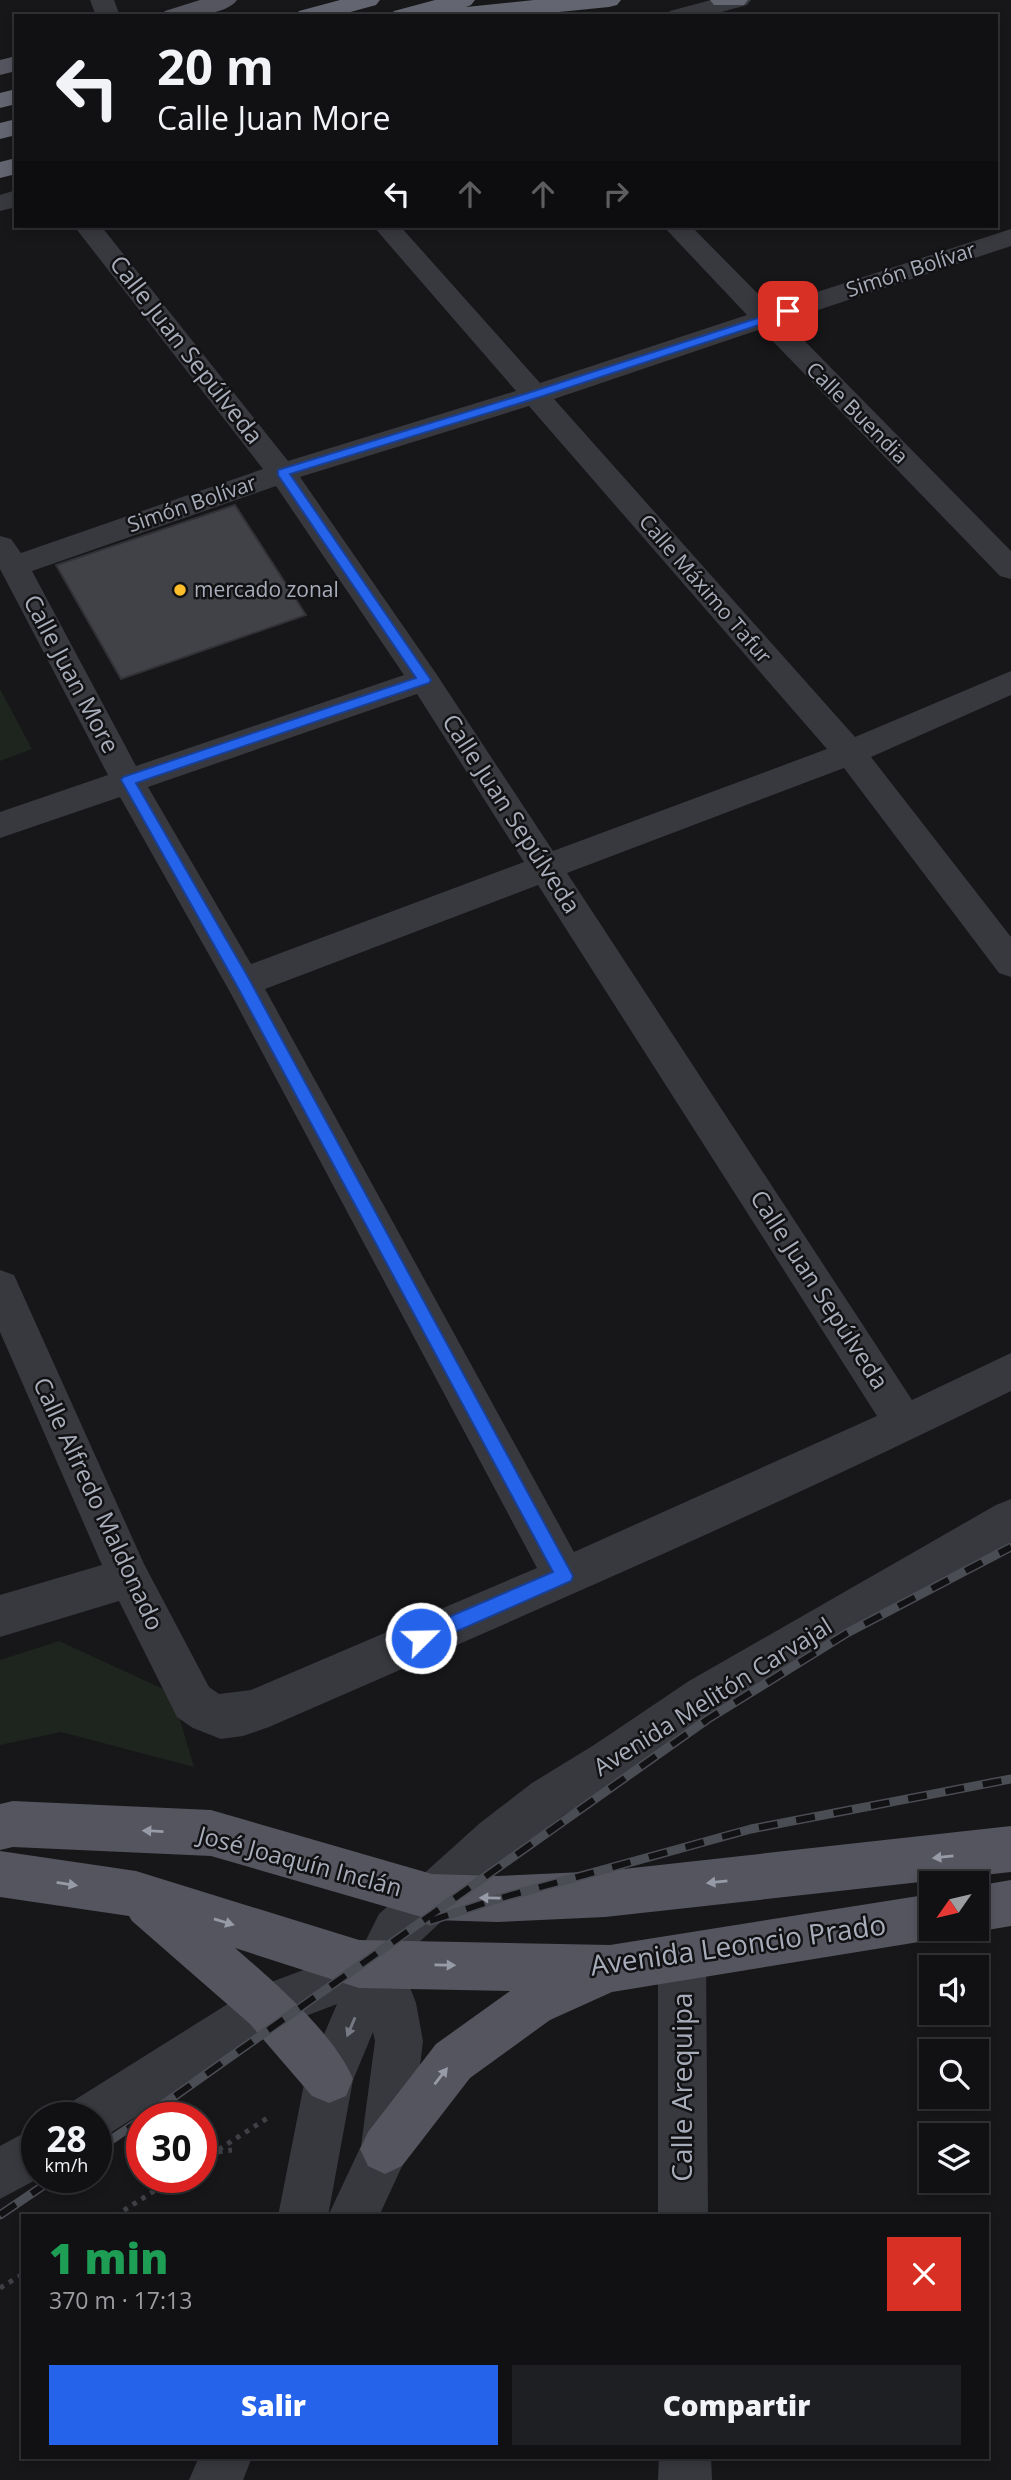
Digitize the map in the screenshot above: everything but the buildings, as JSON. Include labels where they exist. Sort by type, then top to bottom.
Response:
[{"type":"highway","points":[[315,14],[368,0]]},
{"type":"highway","points":[[408,14],[463,0]]},
{"type":"highway","points":[[463,14],[609,0]]},
{"type":"main road","points":[[180,14],[225,0]]},
{"type":"main road","name":"José Joaquín Inclán","points":[[0,1827],[13,1824],[211,1833],[432,1897]]},
{"type":"main road","points":[[432,1897],[497,1899],[605,1894],[1011,1849]]},
{"type":"main road","points":[[0,1874],[136,1894],[267,2007],[328,2079]]},
{"type":"main road","name":"Avenida Leoncio Prado","points":[[136,1894],[359,1964],[378,1965],[610,1969],[919,1919]]},
{"type":"main road","points":[[989,1907],[1011,1903]]},
{"type":"main road","points":[[385,2149],[453,2061],[533,2003],[610,1969]]},
{"type":"street","points":[[687,14],[735,3]]},
{"type":"street","name":"Calle Juan Sepúlveda","points":[[89,228],[282,472],[424,680],[905,1424]]},
{"type":"street","name":"Calle Máximo Tafur","points":[[388,228],[850,753],[1011,963]]},
{"type":"street","name":"Calle Buendia","points":[[678,228],[1011,569]]},
{"type":"street","name":"Simón Bolívar","points":[[7,556],[536,395],[1005,236]]},
{"type":"street","name":"Calle Juan More","points":[[7,556],[127,780],[243,982],[564,1576]]},
{"type":"street","points":[[0,825],[424,680]]},
{"type":"street","points":[[243,982],[850,753],[1011,682]]},
{"type":"street","name":"Calle Alfredo Maldonado","points":[[0,1287],[129,1578],[193,1702],[207,1714],[226,1719],[253,1712],[564,1576]]},
{"type":"street","points":[[564,1576],[905,1424],[1011,1371]]},
{"type":"street","name":"Avenida Melitón Carvajal","points":[[303,2214],[328,2079],[378,1965],[396,1931],[496,1839],[548,1799],[610,1761],[705,1696],[1011,1519]]},
{"type":"street","points":[[0,1616],[129,1578]]},
{"type":"street","name":"Calle Arequipa","points":[[682,1959],[683,2214]]},
{"type":"street","points":[[112,2104],[267,2007],[378,1965],[392,2003],[399,2041],[385,2149],[353,2214]]},
{"type":"street","points":[[0,2174],[21,2161]]},
{"type":"street","points":[[216,2480],[225,2459]]},
{"type":"street","points":[[685,2459],[685,2480]]},
{"type":"path","points":[[217,2151],[328,2079]]},
{"type":"path","points":[[217,2152],[232,2150]]},
{"type":"path","points":[[118,2214],[151,2193]]},
{"type":"path","points":[[0,2288],[21,2275]]},
{"type":"shaded area","points":[[0,689],[32,749],[0,761]]},
{"type":"shaded area","points":[[59,1641],[172,1693],[194,1767],[61,1732],[0,1745],[0,1660]]},
{"type":"railway","points":[[167,2102],[708,1719],[847,1633],[1011,1547]]},
{"type":"railway","points":[[430,1921],[497,1899],[751,1829],[1011,1779]]},
{"type":"railway","points":[[112,2139],[126,2130]]},
{"type":"railway","points":[[0,2215],[32,2193]]},
{"type":"place","name":"mercado zonal","points":[[180,590]]},
{"type":"route","points":[[421,1638],[564,1576],[243,982],[127,780],[424,680],[282,472],[536,395],[788,311]]}]
